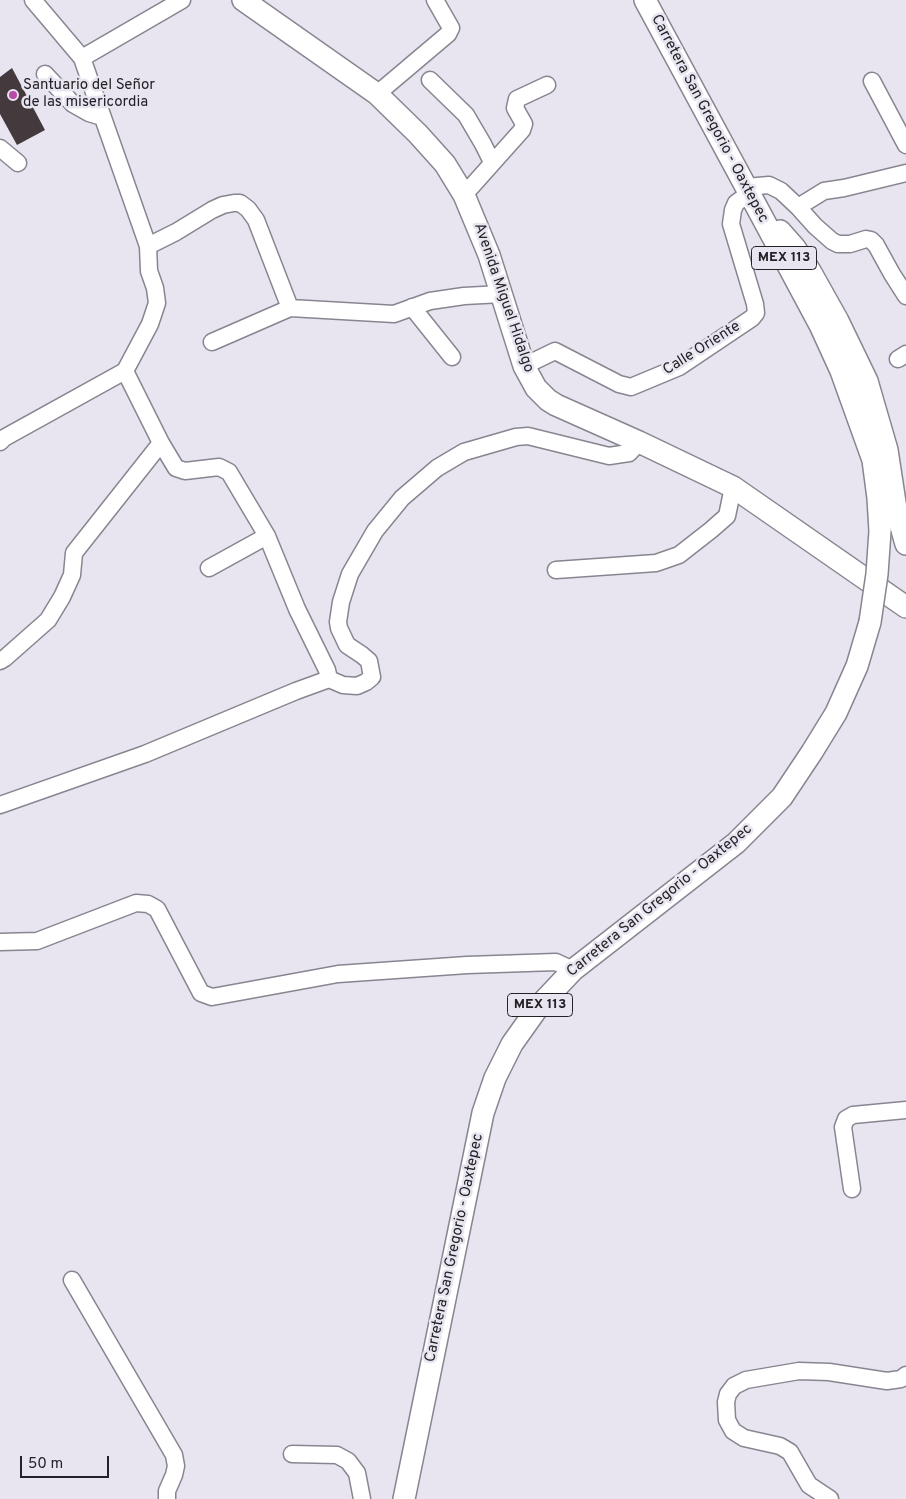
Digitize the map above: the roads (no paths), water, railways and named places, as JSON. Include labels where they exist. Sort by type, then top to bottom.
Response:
[{"type":"main road","name":"Avenida Miguel Hidalgo","points":[[243,0],[377,94],[418,134],[445,164],[464,195],[490,254],[524,366],[536,388],[548,400],[733,487],[906,607]]},
{"type":"main road","name":"Carretera San Gregorio - Oaxtepec","points":[[404,1499],[483,1113],[496,1078],[512,1044],[539,1006],[572,970],[736,843],[782,797],[836,713],[857,666],[870,622],[877,574],[880,531],[878,498],[873,460],[841,371],[820,325],[645,0]]},
{"type":"main road","points":[[750,195],[795,248],[810,271],[857,357],[882,427],[896,509],[906,544]]},
{"type":"street","points":[[0,442],[4,438],[125,371],[150,324],[157,303],[155,288],[149,271],[148,246],[82,58],[33,0]]},
{"type":"street","points":[[82,58],[182,0]]},
{"type":"street","points":[[377,94],[448,34],[451,28],[435,0]]},
{"type":"street","points":[[45,74],[73,104],[89,113],[102,117]]},
{"type":"street","points":[[430,80],[466,116],[492,162]]},
{"type":"street","points":[[872,81],[906,145]]},
{"type":"street","points":[[464,195],[522,130],[524,124],[516,108],[517,99],[547,85]]},
{"type":"street","points":[[0,148],[18,163]]},
{"type":"street","points":[[798,207],[824,191],[906,173]]},
{"type":"street","points":[[750,195],[768,185],[781,191],[832,241],[838,244],[850,244],[866,239],[871,240],[876,245],[906,296]]},
{"type":"street","name":"Calle Oriente","points":[[524,366],[555,351],[619,384],[631,388],[679,367],[752,318],[756,313],[755,304],[731,224],[732,210],[736,203],[750,195]]},
{"type":"street","points":[[148,246],[176,232],[212,210],[234,202],[240,203],[248,209],[256,220],[290,308]]},
{"type":"street","points":[[212,342],[290,308],[394,314],[430,302],[464,296],[502,294]]},
{"type":"street","points":[[412,307],[452,357]]},
{"type":"street","points":[[125,371],[161,443],[176,468],[185,471],[219,467],[229,472],[267,536],[297,609],[327,670],[329,679]]},
{"type":"street","points":[[0,805],[145,754],[329,679],[343,685],[357,686],[366,682],[372,677],[369,661],[348,645],[339,628],[341,602],[350,574],[375,531],[402,498],[423,478],[464,452],[516,436],[528,436],[609,456],[629,453],[639,442]]},
{"type":"street","points":[[0,661],[48,620],[72,576],[74,553],[81,542],[161,443]]},
{"type":"street","points":[[556,570],[656,563],[679,555],[727,516],[733,487]]},
{"type":"street","points":[[209,568],[267,536]]},
{"type":"street","points":[[0,942],[37,941],[136,903],[148,904],[157,909],[200,993],[212,997],[338,974],[468,965],[556,962],[572,970]]},
{"type":"street","points":[[852,1189],[843,1127],[846,1119],[853,1115],[906,1110]]},
{"type":"street","points":[[72,1280],[174,1454],[176,1466],[167,1491],[167,1499]]},
{"type":"street","points":[[830,1499],[809,1485],[790,1452],[780,1446],[744,1438],[733,1431],[727,1420],[726,1402],[728,1394],[734,1386],[746,1380],[799,1371],[829,1372],[886,1381],[901,1379],[906,1375]]},
{"type":"street","points":[[292,1454],[337,1455],[348,1461],[357,1473],[362,1499]]},
{"type":"place","name":"Santuario del Señor de las misericordia","points":[[13,95]]}]
